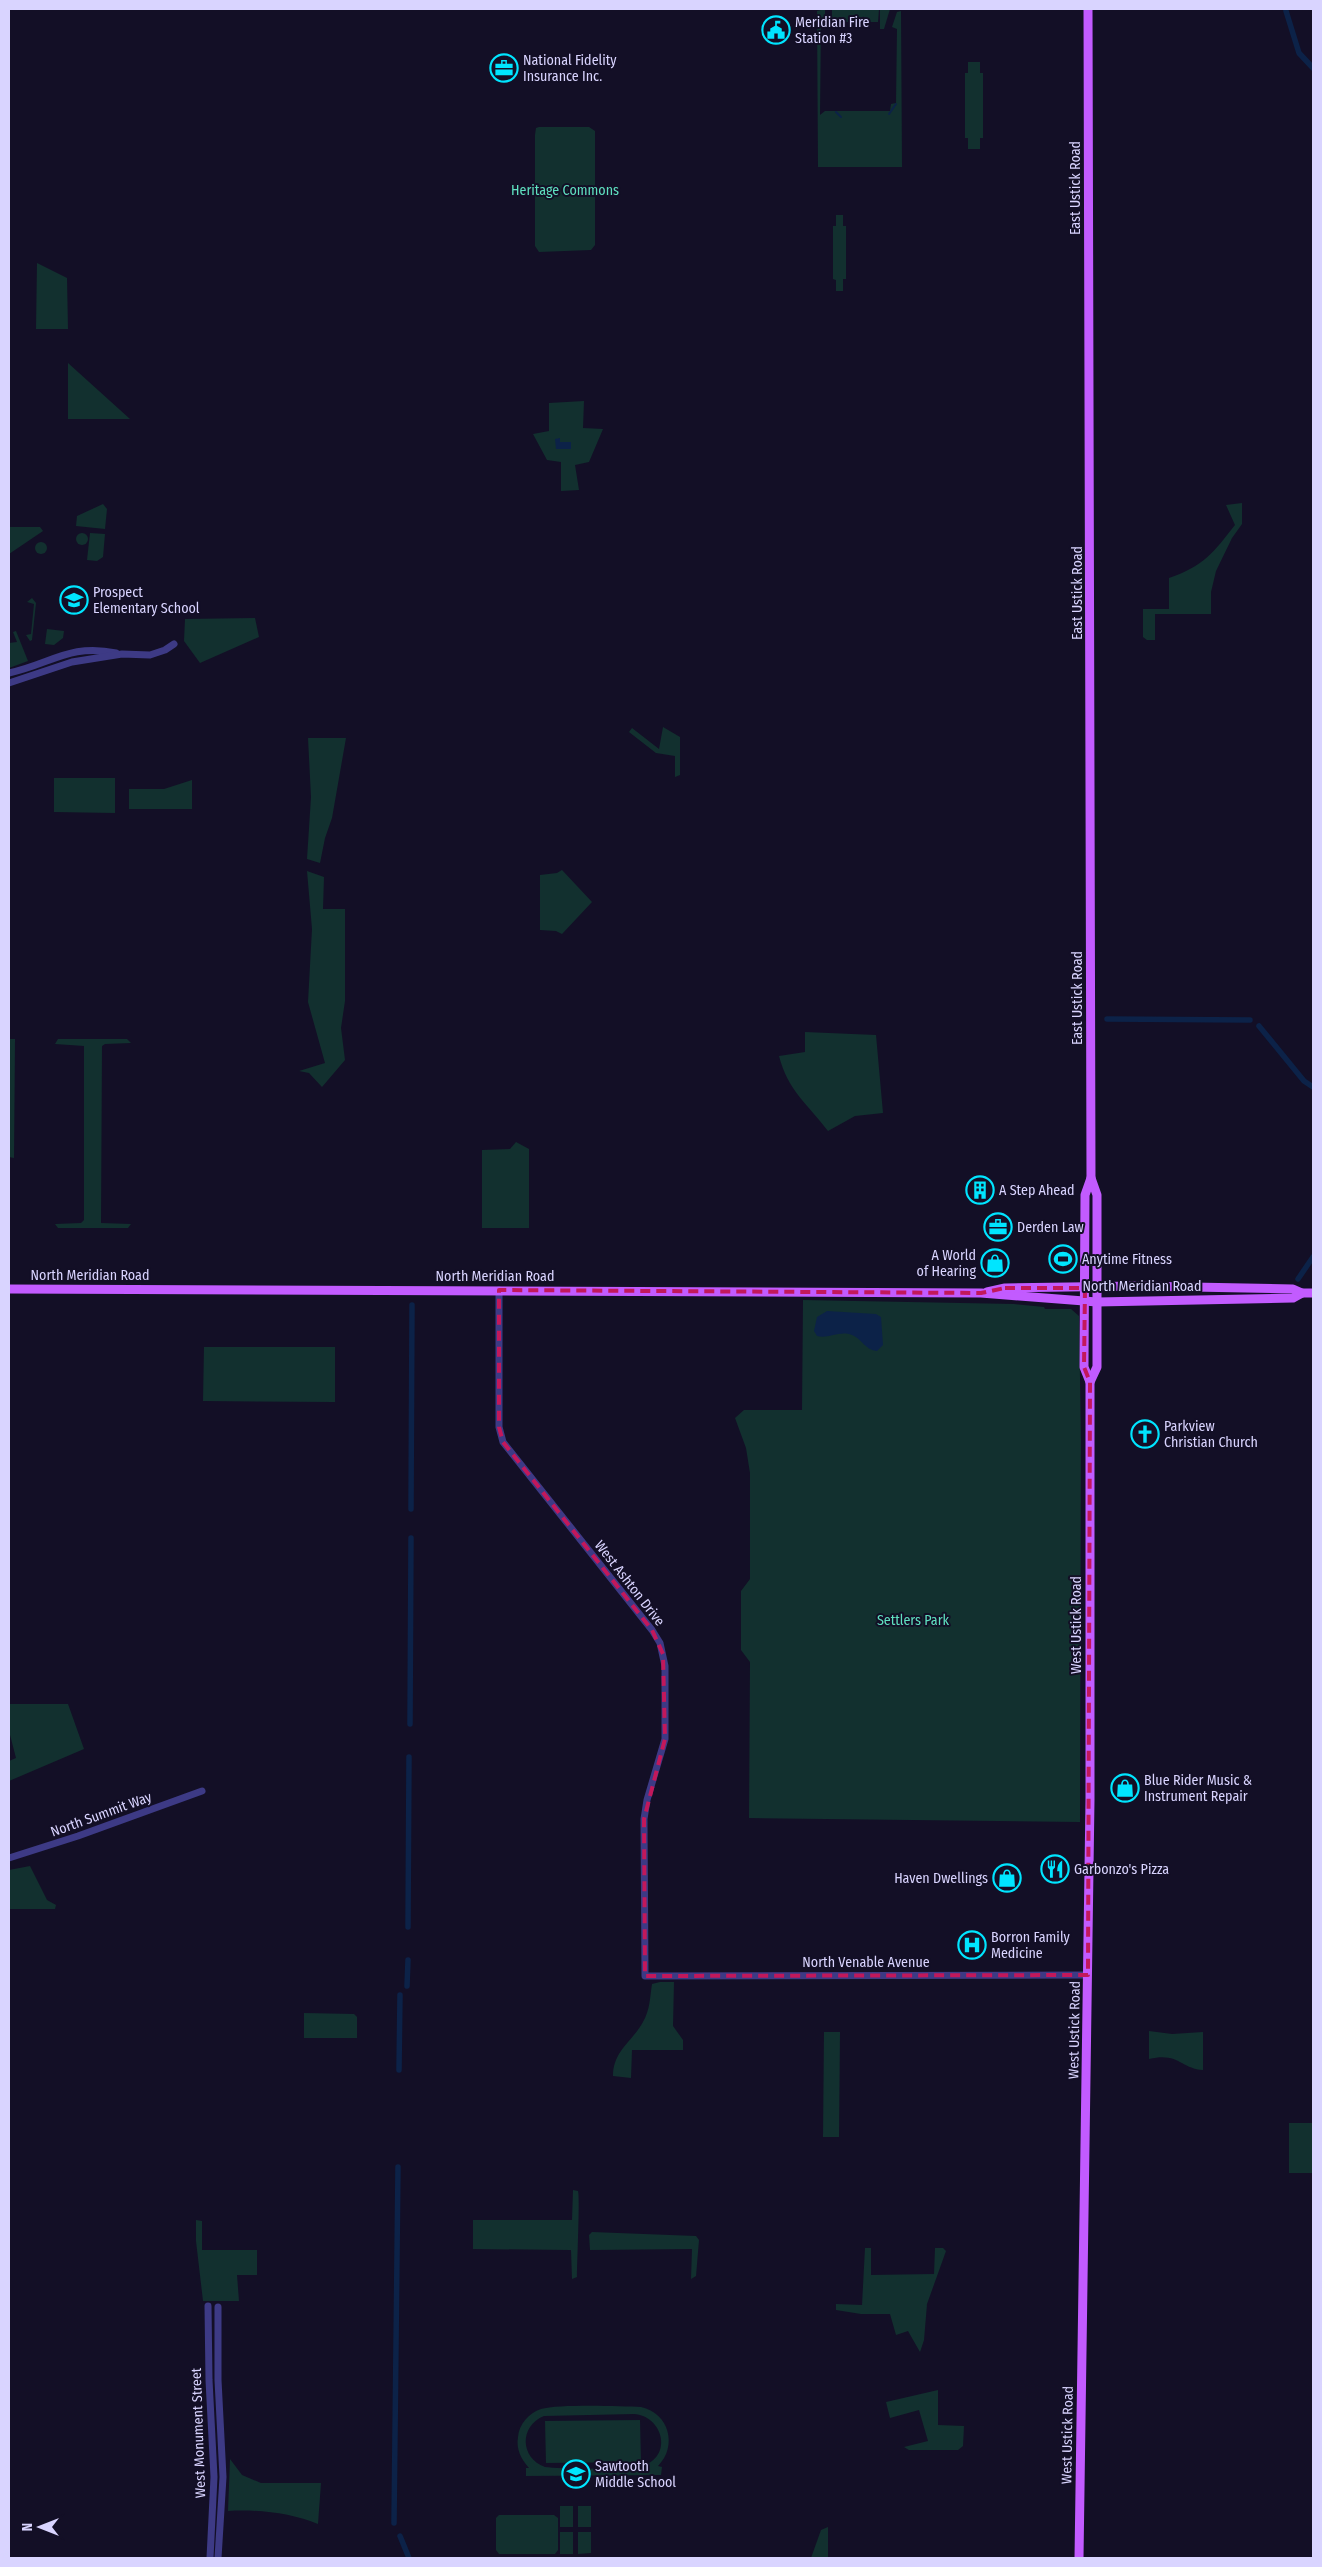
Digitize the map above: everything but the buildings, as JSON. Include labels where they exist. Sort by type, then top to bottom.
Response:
[{"type":"main road","name":"East Ustick Road","points":[[1088,9],[1091,1178],[1097,1195],[1097,1287]]},
{"type":"main road","name":"East Ustick Road","points":[[1085,1301],[1085,1195],[1091,1178]]},
{"type":"main road","name":"North Meridian Road","points":[[981,1293],[1005,1288],[1097,1287],[1293,1289],[1302,1293],[1313,1293]]},
{"type":"main road","name":"West Ustick Road","points":[[1079,2558],[1088,1974],[1090,1382],[1096,1367],[1097,1287]]},
{"type":"main road","name":"North Meridian Road","points":[[9,1289],[981,1293],[1098,1302],[1293,1298],[1302,1293]]},
{"type":"main road","points":[[1267,1289],[1267,1299]]},
{"type":"main road","name":"West Ustick Road","points":[[1085,1301],[1084,1367],[1090,1382]]},
{"type":"street","points":[[9,683],[72,662],[122,654],[150,654],[165,650],[174,644]]},
{"type":"street","points":[[9,673],[78,651],[100,650],[122,654]]},
{"type":"street","name":"West Ashton Drive","points":[[499,1290],[499,1427],[503,1442],[652,1630],[663,1654],[666,1686],[665,1739],[647,1800],[644,1819],[645,1976]]},
{"type":"street","name":"North Summit Way","points":[[9,1858],[63,1841],[202,1791]]},
{"type":"street","name":"North Venable Avenue","points":[[645,1976],[1088,1974]]},
{"type":"street","name":"West Monument Street","points":[[208,2306],[208,2380],[214,2477],[210,2558]]},
{"type":"street","name":"West Monument Street","points":[[218,2307],[218,2380],[223,2477],[218,2558]]},
{"type":"highlighted area","points":[[1005,1288],[1085,1288],[1084,1367],[1090,1382],[1088,1975],[645,1976],[644,1819],[665,1739],[663,1654],[652,1630],[503,1442],[499,1427],[499,1290],[981,1293]]},
{"type":"green space","points":[[825,9],[825,18],[821,20],[820,115],[825,111],[890,111],[891,104],[896,103],[897,29],[892,27],[897,12],[901,11],[902,167],[818,167],[817,11]]},
{"type":"green space","points":[[832,9],[879,9],[878,22],[839,22],[832,18]]},
{"type":"green space","points":[[880,9],[890,9],[884,29],[880,29]]},
{"type":"green space","points":[[968,62],[980,62],[980,73],[983,73],[983,138],[980,138],[980,149],[968,149],[968,138],[965,138],[965,73],[968,73]]},
{"type":"green space","name":"Heritage Commons","points":[[589,127],[595,131],[595,245],[591,250],[539,252],[535,246],[535,135],[536,128]]},
{"type":"green space","points":[[836,215],[843,215],[843,226],[846,226],[846,279],[843,279],[843,291],[836,291],[836,280],[833,279],[833,226],[836,226]]},
{"type":"green space","points":[[37,263],[67,278],[68,329],[36,329]]},
{"type":"green space","points":[[68,363],[130,419],[68,419]]},
{"type":"green space","points":[[584,401],[583,428],[603,429],[589,462],[575,465],[579,490],[561,491],[561,462],[547,460],[533,434],[549,431],[549,403]]},
{"type":"green space","points":[[1242,503],[1242,524],[1232,538],[1216,571],[1211,592],[1211,614],[1155,614],[1155,640],[1147,640],[1143,637],[1143,609],[1169,609],[1169,578],[1191,569],[1214,551],[1235,525],[1226,505]]},
{"type":"green space","points":[[103,504],[107,509],[105,529],[76,526],[77,516]]},
{"type":"green space","points":[[9,527],[40,527],[43,531],[9,554]]},
{"type":"green space","points":[[82,533],[88,539],[82,545],[76,539]]},
{"type":"green space","points":[[90,533],[105,534],[103,557],[97,561],[87,560]]},
{"type":"green space","points":[[41,542],[47,548],[41,554],[35,548]]},
{"type":"green space","points":[[32,598],[36,603],[32,640],[30,641],[26,635],[31,634],[34,604],[27,602]]},
{"type":"green space","points":[[255,618],[259,637],[200,663],[184,641],[185,619]]},
{"type":"green space","points":[[47,629],[64,631],[63,638],[54,645],[45,644]]},
{"type":"green space","points":[[16,631],[28,661],[9,668],[9,643],[17,642],[13,632]]},
{"type":"green space","points":[[663,727],[680,737],[680,775],[675,777],[675,756],[656,753],[629,732],[632,728],[659,749]]},
{"type":"green space","points":[[308,738],[346,738],[332,818],[325,838],[320,863],[307,859],[311,797]]},
{"type":"green space","points":[[54,778],[115,778],[115,813],[54,812]]},
{"type":"green space","points":[[192,780],[192,809],[129,809],[129,789],[164,789]]},
{"type":"green space","points":[[562,870],[592,902],[562,934],[556,931],[540,930],[540,875],[557,873]]},
{"type":"green space","points":[[307,871],[324,877],[323,909],[345,909],[345,1001],[341,1028],[345,1060],[322,1087],[309,1073],[299,1071],[325,1063],[308,1002],[312,929]]},
{"type":"green space","points":[[805,1032],[876,1035],[883,1113],[855,1116],[828,1131],[793,1088],[779,1056],[805,1052]]},
{"type":"green space","points":[[9,1039],[15,1039],[14,1158],[9,1157]]},
{"type":"green space","points":[[58,1039],[127,1039],[131,1043],[105,1044],[102,1046],[101,1223],[131,1224],[128,1228],[58,1228],[55,1224],[81,1223],[84,1220],[84,1046],[55,1044]]},
{"type":"green space","points":[[516,1142],[529,1149],[529,1228],[482,1228],[482,1150],[510,1149]]},
{"type":"green space","name":"Settlers Park","points":[[803,1300],[1014,1304],[1044,1307],[1045,1309],[1071,1309],[1079,1316],[1081,1439],[1080,1822],[749,1818],[750,1662],[741,1650],[741,1591],[750,1579],[750,1473],[746,1448],[735,1418],[744,1410],[802,1410]]},
{"type":"green space","points":[[204,1347],[335,1347],[335,1402],[203,1401]]},
{"type":"green space","points":[[9,1704],[68,1704],[84,1749],[9,1781],[9,1761],[16,1758],[9,1731]]},
{"type":"green space","points":[[30,1866],[47,1900],[56,1905],[55,1909],[9,1909],[9,1870]]},
{"type":"green space","points":[[674,1982],[673,2026],[683,2040],[683,2050],[632,2050],[631,2078],[613,2076],[616,2060],[639,2029],[647,2013],[652,1984]]},
{"type":"green space","points":[[304,2013],[354,2014],[357,2017],[357,2038],[304,2038]]},
{"type":"green space","points":[[1149,2031],[1172,2034],[1203,2032],[1203,2070],[1190,2067],[1173,2059],[1159,2057],[1149,2059]]},
{"type":"green space","points":[[824,2032],[840,2032],[839,2137],[823,2137]]},
{"type":"green space","points":[[1289,2123],[1313,2123],[1313,2173],[1289,2173]]},
{"type":"green space","points":[[573,2190],[578,2191],[579,2196],[577,2277],[572,2279],[571,2250],[473,2249],[473,2220],[572,2220]]},
{"type":"green space","points":[[196,2220],[202,2221],[202,2250],[257,2250],[257,2275],[237,2275],[239,2301],[203,2301],[196,2241]]},
{"type":"green space","points":[[592,2232],[696,2236],[699,2240],[696,2276],[691,2279],[692,2249],[590,2250],[589,2235]]},
{"type":"green space","points":[[865,2248],[871,2248],[871,2275],[934,2274],[935,2248],[943,2248],[946,2251],[927,2304],[924,2340],[920,2352],[908,2331],[896,2335],[890,2314],[861,2314],[836,2310],[836,2304],[862,2305]]},
{"type":"green space","points":[[938,2390],[938,2425],[964,2426],[963,2446],[958,2450],[909,2450],[904,2447],[928,2441],[919,2410],[890,2418],[886,2402]]},
{"type":"green space","points":[[561,2406],[641,2407],[651,2410],[658,2416],[668,2431],[668,2449],[658,2466],[662,2467],[661,2475],[526,2476],[526,2468],[529,2468],[520,2454],[518,2437],[523,2423],[532,2413],[549,2407]],"holes":[[[634,2414],[644,2416],[657,2428],[661,2445],[659,2453],[654,2460],[645,2465],[638,2467],[580,2469],[545,2467],[537,2463],[527,2450],[527,2434],[530,2427],[544,2416]]]},
{"type":"green space","points":[[640,2420],[641,2462],[546,2463],[545,2421]]},
{"type":"green space","points":[[230,2459],[242,2475],[261,2483],[321,2483],[318,2524],[297,2517],[274,2513],[228,2511]]},
{"type":"green space","points":[[560,2506],[573,2506],[573,2527],[560,2527]]},
{"type":"green space","points":[[578,2506],[591,2506],[591,2527],[578,2527]]},
{"type":"green space","points":[[499,2515],[554,2515],[558,2518],[558,2550],[555,2554],[499,2554],[496,2550],[496,2518]]},
{"type":"green space","points":[[828,2527],[828,2558],[811,2558],[821,2530]]},
{"type":"green space","points":[[560,2532],[573,2532],[573,2554],[560,2554]]},
{"type":"green space","points":[[578,2532],[591,2532],[591,2553],[578,2554]]},
{"type":"water","points":[[560,438],[560,442],[571,442],[571,449],[556,449],[555,439]]},
{"type":"water","points":[[827,1311],[876,1314],[881,1317],[883,1345],[877,1351],[869,1349],[855,1337],[848,1334],[817,1336],[814,1331],[817,1317]]},
{"type":"waterway","points":[[1286,11],[1299,53],[1313,68]]},
{"type":"waterway","points":[[889,114],[896,104]]},
{"type":"waterway","points":[[836,112],[841,117]]},
{"type":"waterway","points":[[1107,1019],[1250,1020]]},
{"type":"waterway","points":[[1259,1026],[1304,1081],[1313,1087]]},
{"type":"waterway","points":[[1298,1279],[1313,1257]]},
{"type":"waterway","points":[[411,1509],[412,1305]]},
{"type":"waterway","points":[[410,1724],[411,1538]]},
{"type":"waterway","points":[[408,1927],[409,1757]]},
{"type":"waterway","points":[[407,1986],[408,1960]]},
{"type":"waterway","points":[[399,2070],[400,1995]]},
{"type":"waterway","points":[[394,2523],[398,2167]]},
{"type":"waterway","points":[[400,2536],[409,2558]]},
{"type":"place","name":"Meridian Fire Station #3","points":[[776,30]]},
{"type":"place","name":"National Fidelity Insurance Inc.","points":[[504,68]]},
{"type":"place","name":"Prospect Elementary School","points":[[74,600]]},
{"type":"place","name":"A Step Ahead","points":[[980,1190]]},
{"type":"place","name":"Derden Law","points":[[998,1227]]},
{"type":"place","name":"Anytime Fitness","points":[[1063,1259]]},
{"type":"place","name":"A World of Hearing","points":[[995,1263]]},
{"type":"place","name":"Parkview Christian Church","points":[[1145,1434]]},
{"type":"place","name":"Blue Rider Music & Instrument Repair","points":[[1125,1788]]},
{"type":"place","name":"Garbonzo's Pizza","points":[[1055,1869]]},
{"type":"place","name":"Haven Dwellings","points":[[1007,1878]]},
{"type":"place","name":"Borron Family Medicine","points":[[972,1945]]},
{"type":"place","name":"Sawtooth Middle School","points":[[576,2474]]}]
